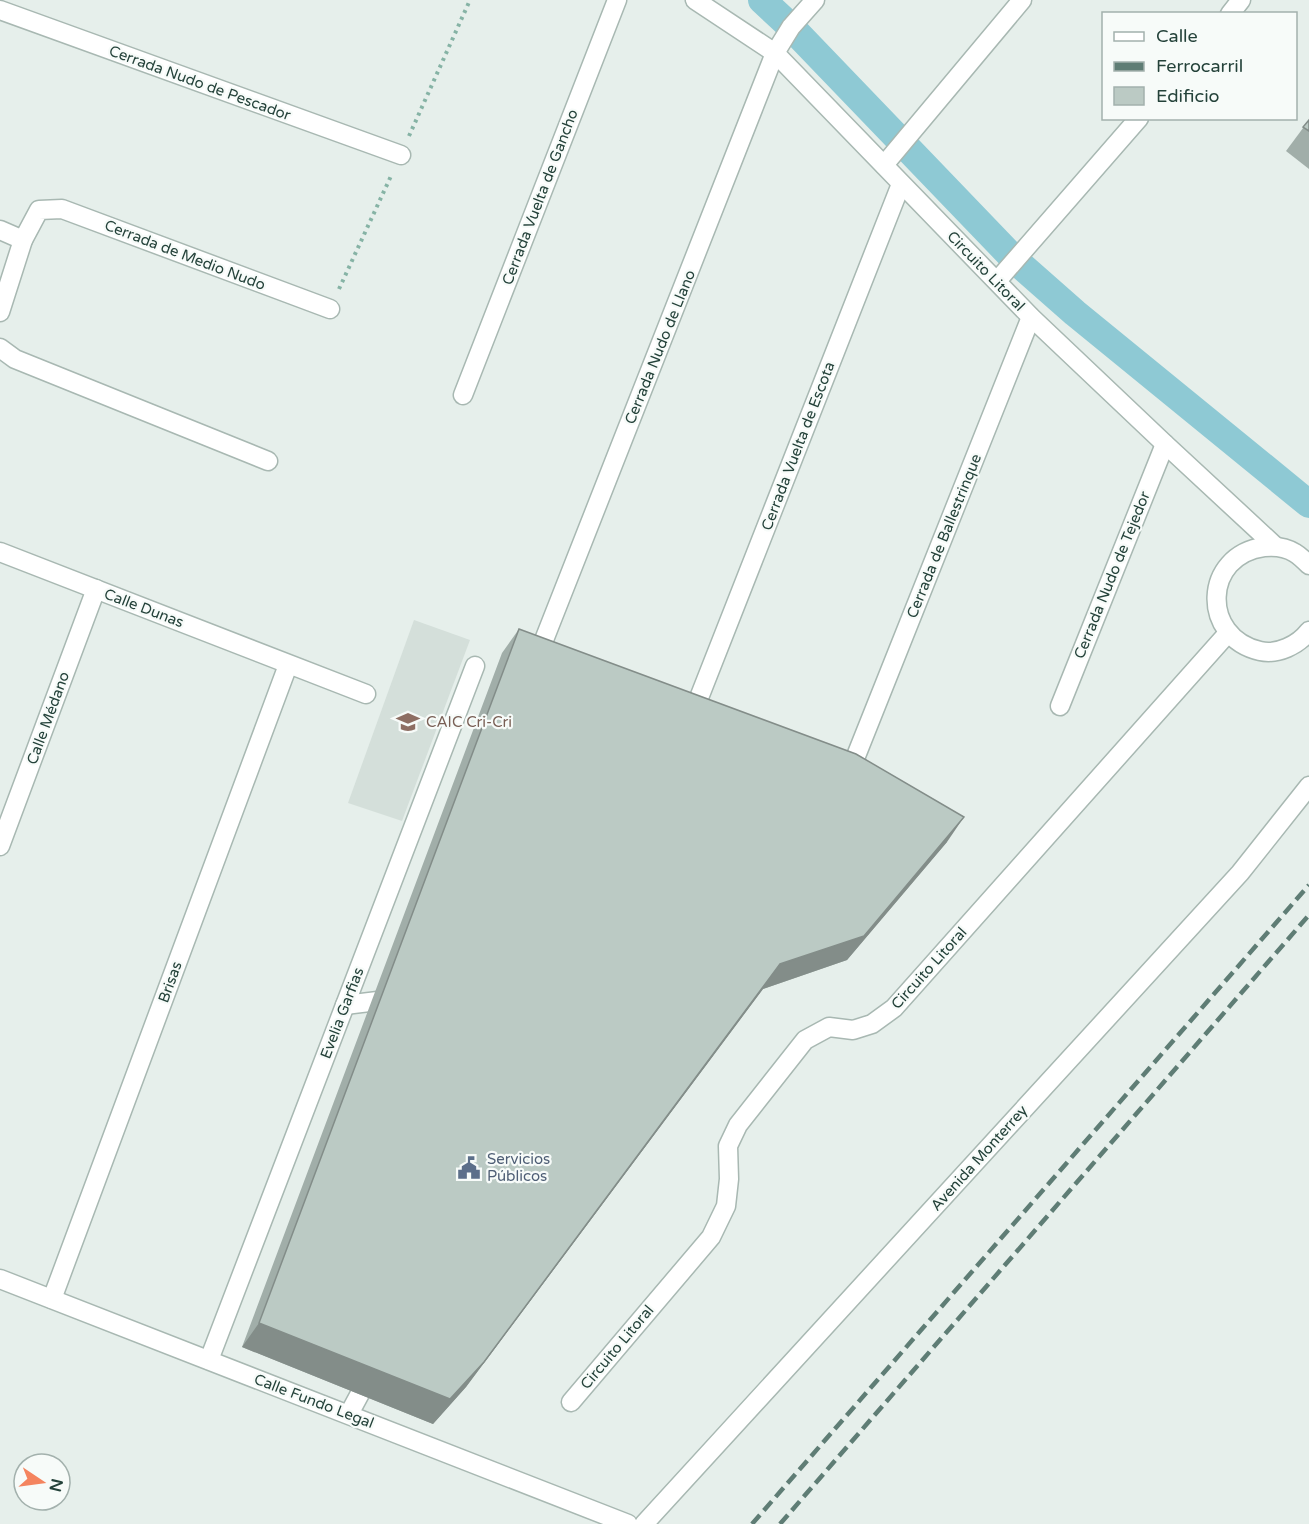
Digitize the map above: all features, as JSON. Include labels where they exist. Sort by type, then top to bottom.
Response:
[{"type":"street","name":"Cerrada Vuelta de Gancho","points":[[464,394],[617,0]]},
{"type":"street","name":"Circuito Litoral","points":[[695,0],[775,53],[1031,317],[1275,546],[1294,552],[1309,565]]},
{"type":"street","name":"Cerrada Nudo de Llano","points":[[544,640],[775,53],[791,27],[815,0]]},
{"type":"street","points":[[884,165],[1022,0]]},
{"type":"street","points":[[1232,12],[1241,0]]},
{"type":"street","name":"Cerrada Nudo de Pescador","points":[[0,10],[400,155]]},
{"type":"street","points":[[997,281],[1137,120]]},
{"type":"street","name":"Cerrada Vuelta de Escota","points":[[695,708],[901,184]]},
{"type":"street","name":"Cerrada de Medio Nudo","points":[[23,240],[39,210],[62,209],[330,309]]},
{"type":"street","points":[[0,230],[23,240],[0,312]]},
{"type":"street","name":"Cerrada de Ballestrinque","points":[[856,756],[1031,317]]},
{"type":"street","points":[[0,348],[15,359],[268,461]]},
{"type":"street","name":"Cerrada Nudo de Tejedor","points":[[1060,706],[1165,444]]},
{"type":"street","points":[[1275,546],[1250,549],[1229,563],[1217,585],[1217,610],[1228,633],[1244,646],[1263,651],[1283,650],[1302,640],[1309,631]]},
{"type":"street","name":"Calle Dunas","points":[[0,552],[366,694]]},
{"type":"street","name":"Calle Médano","points":[[0,846],[96,589]]},
{"type":"street","name":"Circuito Litoral","points":[[571,1402],[711,1237],[726,1206],[729,1146],[738,1125],[806,1041],[829,1027],[853,1030],[872,1024],[894,1008],[1228,633]]},
{"type":"street","name":"Brisas","points":[[52,1299],[288,665]]},
{"type":"street","name":"Evelia Garfias","points":[[209,1360],[475,666]]},
{"type":"street","name":"Avenida Monterrey","points":[[644,1524],[1240,873],[1309,786]]},
{"type":"street","points":[[345,1005],[410,997]]},
{"type":"street","name":"Calle Fundo Legal","points":[[0,1279],[628,1524]]},
{"type":"street","points":[[349,1414],[363,1388],[381,1364]]},
{"type":"shaded area","name":"CAIC Cri-Cri","points":[[414,620],[470,640],[402,821],[348,803]]},
{"type":"building","points":[[1309,120],[1309,131],[1303,127]]},
{"type":"building","name":"Servicios Públicos","points":[[519,629],[856,754],[964,817],[864,936],[780,964],[484,1362],[450,1399],[259,1323]]},
{"type":"waterway","points":[[762,0],[791,27],[1016,261],[1075,313],[1309,504]]},
{"type":"railway","points":[[752,1524],[1309,885]]},
{"type":"railway","points":[[780,1524],[1309,915]]},
{"type":"place","name":"CAIC Cri-Cri","points":[[408,722]]},
{"type":"place","name":"Servicios Públicos","points":[[469,1168]]}]
